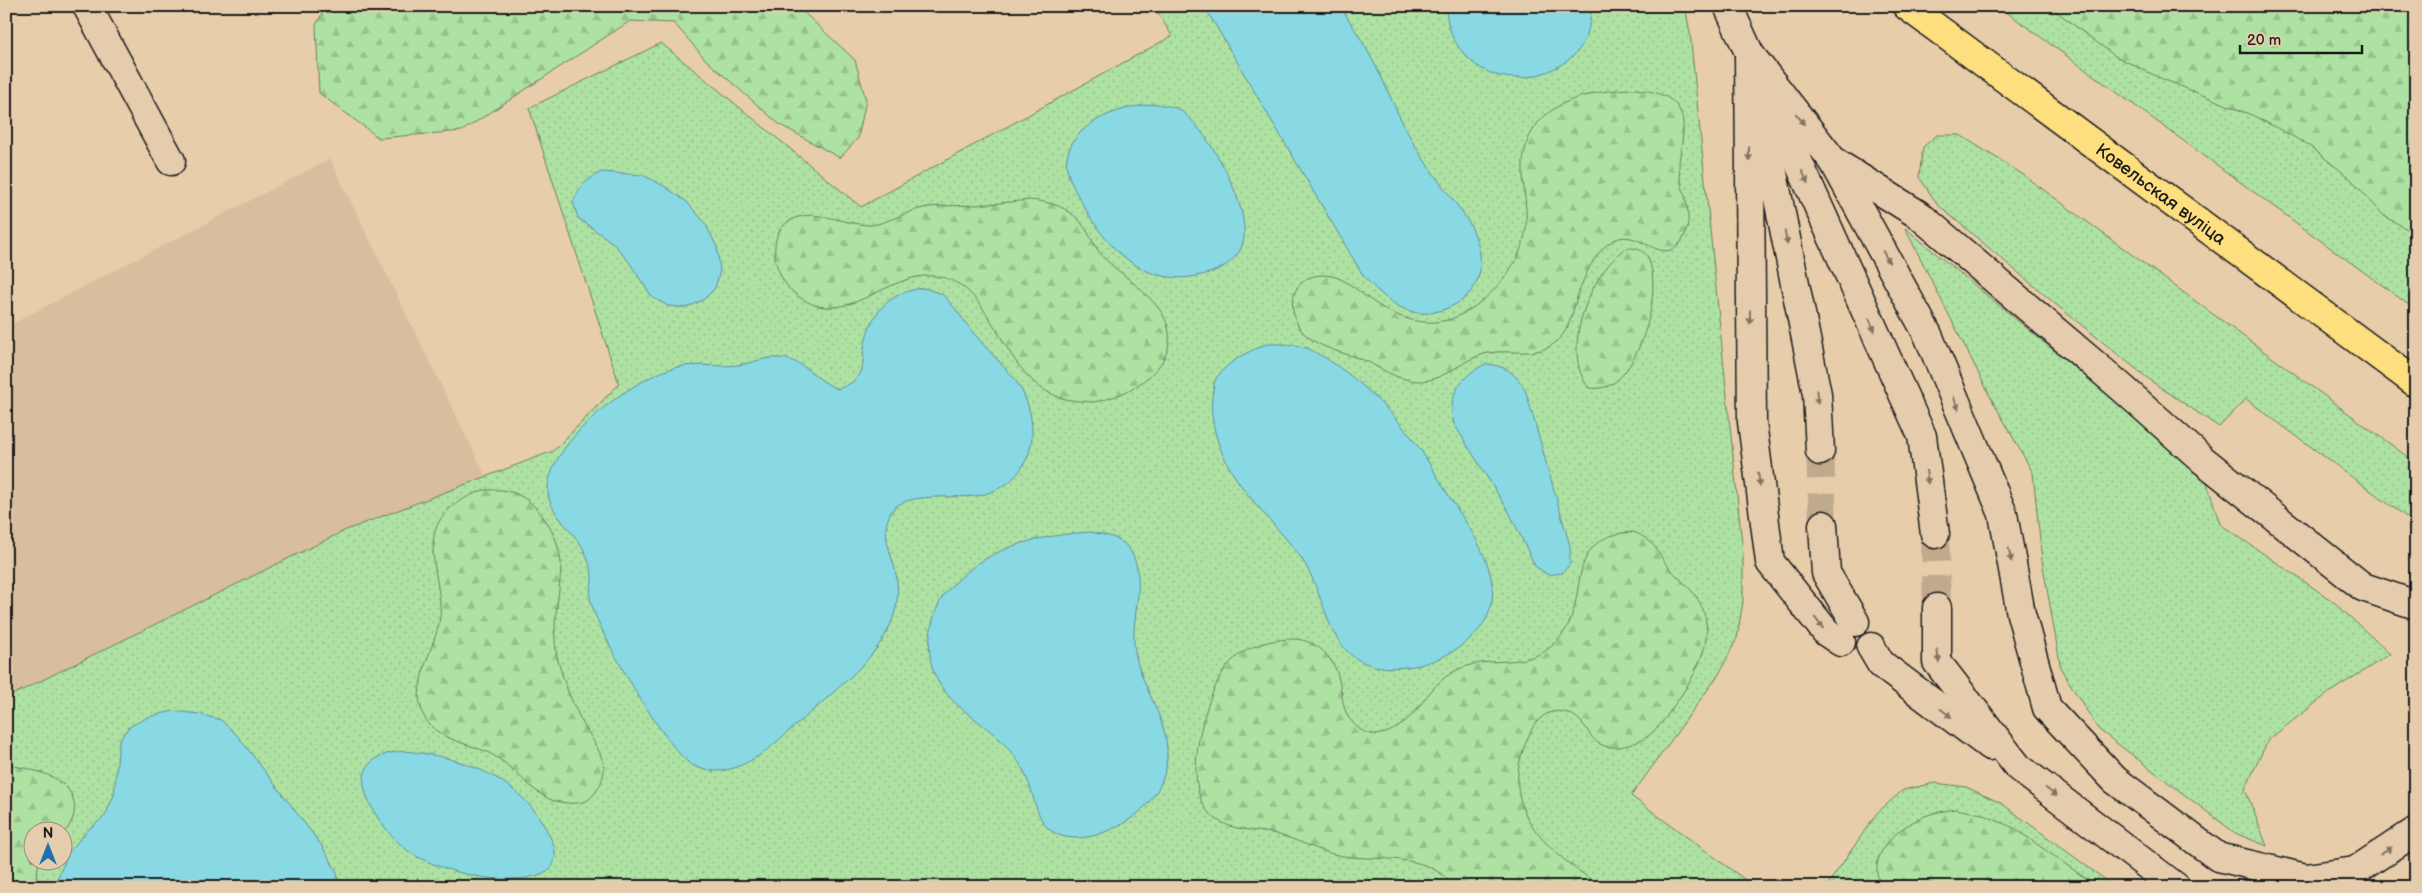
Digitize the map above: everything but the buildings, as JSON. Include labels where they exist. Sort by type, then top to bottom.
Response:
[{"type":"highway","name":"Ковельская вуліца","points":[[1907,6],[2416,382]]},
{"type":"street","points":[[87,6],[171,161]]},
{"type":"street","points":[[1728,6],[1922,436],[1935,534]]},
{"type":"street","points":[[1749,53],[1834,162],[1928,335],[2003,514],[2021,614],[2046,708],[2115,780],[2218,857],[2306,878],[2347,879],[2416,831]]},
{"type":"street","points":[[1749,53],[1817,394],[1820,451]]},
{"type":"street","points":[[1749,53],[1752,422],[1770,562],[1826,632],[1848,632],[1826,573],[1823,525]]},
{"type":"street","points":[[1834,162],[1920,215],[2120,386],[2203,460],[2363,587],[2416,605]]},
{"type":"street","points":[[1937,608],[1937,662],[2018,767]]},
{"type":"street","points":[[1872,655],[2176,887]]},
{"type":"shaded area","points":[[330,159],[486,477],[346,530],[6,698],[6,327]]},
{"type":"green space","points":[[326,6],[797,6],[855,60],[866,100],[858,138],[840,158],[779,124],[706,60],[674,23],[630,21],[462,131],[379,138],[319,93],[316,25]]},
{"type":"green space","points":[[1154,6],[1685,6],[1690,33],[1743,554],[1743,601],[1737,638],[1719,674],[1631,796],[1755,887],[6,887],[6,698],[346,530],[553,451],[619,384],[529,108],[661,43],[861,207],[1172,36]]},
{"type":"green space","points":[[1998,6],[2416,6],[2416,310]]},
{"type":"green space","points":[[2049,6],[2399,6],[2416,17],[2416,234],[2384,216],[2351,179],[2307,144],[2254,116],[2158,77],[2115,56]]},
{"type":"green space","points":[[1635,89],[1655,92],[1667,98],[1673,102],[1681,113],[1683,133],[1679,167],[1680,179],[1688,209],[1687,230],[1680,243],[1673,249],[1665,251],[1632,238],[1623,237],[1607,244],[1590,266],[1565,331],[1551,346],[1533,352],[1494,352],[1484,354],[1468,360],[1439,377],[1431,380],[1414,381],[1395,376],[1366,361],[1322,346],[1301,330],[1295,320],[1293,309],[1293,299],[1296,290],[1301,283],[1309,278],[1320,275],[1332,276],[1342,280],[1390,312],[1414,320],[1439,322],[1452,319],[1475,306],[1486,298],[1505,277],[1513,265],[1524,240],[1526,218],[1523,172],[1524,154],[1529,136],[1539,122],[1551,111],[1566,102],[1582,96],[1600,92]]},
{"type":"green space","points":[[1937,135],[1960,135],[2022,174],[2416,463],[2416,524],[2246,399],[2219,427],[2151,381],[2053,302],[1938,205],[1919,177],[1923,147]]},
{"type":"green space","points":[[1029,200],[1063,208],[1077,218],[1104,258],[1140,289],[1160,310],[1168,327],[1169,342],[1165,357],[1156,370],[1144,381],[1129,390],[1114,397],[1094,402],[1078,401],[1052,394],[1033,381],[1017,362],[977,301],[961,286],[941,277],[922,276],[904,281],[851,303],[834,307],[816,305],[798,296],[786,284],[776,264],[775,245],[781,228],[794,219],[804,216],[814,215],[870,225],[882,223],[923,208]]},
{"type":"green space","points":[[1905,228],[2204,474],[2220,524],[2334,602],[2390,654],[2330,692],[2268,740],[2245,789],[2267,846],[2235,833],[2098,729],[2061,669],[2042,560],[2033,473],[1991,398]]},
{"type":"green space","points":[[1627,248],[1638,249],[1643,252],[1647,256],[1652,269],[1653,286],[1648,323],[1634,358],[1625,372],[1609,386],[1589,388],[1581,372],[1577,354],[1578,334],[1583,313],[1601,275],[1614,259]]},
{"type":"green space","points":[[483,490],[507,491],[528,501],[545,520],[557,543],[561,566],[555,627],[556,652],[570,696],[598,749],[604,770],[598,788],[593,796],[586,801],[568,803],[549,799],[491,754],[439,733],[426,720],[421,708],[419,695],[421,682],[440,617],[439,593],[433,554],[435,530],[444,514],[454,505]]},
{"type":"green space","points":[[1634,532],[1652,544],[1670,569],[1690,589],[1700,603],[1707,630],[1701,658],[1695,671],[1668,715],[1652,733],[1626,746],[1607,747],[1598,743],[1578,719],[1568,713],[1557,711],[1547,714],[1538,721],[1530,734],[1522,753],[1518,776],[1519,797],[1526,816],[1537,832],[1567,862],[1602,887],[1454,887],[1442,875],[1429,867],[1414,862],[1333,854],[1276,834],[1234,827],[1211,815],[1202,802],[1197,784],[1196,763],[1204,717],[1219,678],[1228,665],[1241,653],[1264,643],[1290,639],[1299,639],[1315,645],[1333,663],[1349,718],[1366,733],[1375,735],[1385,733],[1402,724],[1431,691],[1451,673],[1471,665],[1525,659],[1538,655],[1550,647],[1562,635],[1570,620],[1587,556],[1596,544],[1611,536]]},
{"type":"green space","points":[[6,764],[33,770],[59,781],[66,787],[73,799],[74,813],[72,821],[22,820],[22,870],[37,870],[36,878],[38,887],[6,887]]},
{"type":"green space","points":[[1935,783],[1966,787],[2001,803],[2115,887],[1826,887],[1877,813],[1903,790]]},
{"type":"green space","points":[[1955,809],[1982,814],[2014,828],[2098,887],[1881,887],[1877,875],[1877,864],[1887,843],[1904,827],[1925,816]]},
{"type":"water","points":[[1204,6],[1340,6],[1370,55],[1417,149],[1474,232],[1480,252],[1479,276],[1475,286],[1468,295],[1448,308],[1435,312],[1414,312],[1396,305],[1387,299],[1364,277]]},
{"type":"water","points":[[1445,6],[1590,6],[1591,11],[1586,38],[1573,56],[1557,67],[1543,73],[1515,78],[1488,72],[1476,65],[1465,55],[1452,35]]},
{"type":"water","points":[[1158,104],[1180,110],[1203,134],[1226,172],[1242,213],[1244,231],[1240,251],[1230,262],[1212,272],[1190,277],[1169,277],[1151,273],[1134,264],[1105,238],[1093,221],[1073,187],[1067,169],[1067,157],[1072,144],[1080,133],[1091,124],[1117,111],[1131,107]]},
{"type":"water","points":[[601,172],[643,175],[664,186],[687,202],[705,223],[717,247],[720,271],[715,288],[703,300],[686,308],[668,306],[652,297],[629,262],[613,243],[578,218],[573,202],[575,197],[584,184]]},
{"type":"water","points":[[924,288],[942,294],[1019,386],[1028,407],[1032,430],[1032,441],[1025,462],[1012,479],[1002,487],[989,493],[972,496],[920,498],[898,505],[891,512],[886,529],[888,546],[896,572],[897,600],[893,617],[877,648],[853,675],[766,751],[740,766],[721,771],[702,769],[692,765],[666,738],[634,688],[604,634],[590,598],[592,576],[590,564],[580,543],[556,513],[549,497],[548,489],[552,471],[576,434],[612,401],[650,377],[676,367],[738,365],[763,359],[779,358],[796,362],[838,389],[847,385],[860,374],[867,335],[876,314],[891,299],[912,290]]},
{"type":"water","points":[[1266,344],[1295,345],[1306,348],[1339,367],[1378,400],[1402,425],[1427,459],[1479,545],[1492,581],[1492,599],[1487,616],[1476,633],[1461,646],[1444,656],[1426,663],[1407,667],[1379,667],[1359,660],[1345,649],[1334,633],[1311,575],[1300,556],[1241,485],[1226,460],[1215,433],[1212,419],[1212,404],[1213,390],[1217,377],[1233,362]]},
{"type":"water","points":[[1486,364],[1506,369],[1519,380],[1526,392],[1570,546],[1570,564],[1562,573],[1548,575],[1535,566],[1509,512],[1454,424],[1452,404],[1458,388],[1469,374]]},
{"type":"water","points":[[1090,532],[1121,541],[1129,549],[1135,560],[1138,571],[1138,595],[1134,643],[1141,675],[1165,734],[1167,750],[1166,767],[1162,781],[1152,799],[1137,814],[1107,831],[1081,838],[1073,838],[1051,831],[1044,824],[1021,765],[1001,741],[946,693],[932,667],[930,640],[935,613],[943,596],[972,568],[986,558],[1003,550],[1037,539]]},
{"type":"water","points":[[173,711],[199,714],[221,720],[237,735],[322,846],[337,872],[338,887],[58,887],[58,877],[61,870],[72,870],[72,848],[87,831],[105,816],[114,795],[119,740],[129,727],[148,717]]},
{"type":"water","points":[[404,751],[447,758],[488,773],[506,784],[523,798],[537,814],[550,837],[555,855],[551,868],[537,875],[519,879],[475,876],[432,864],[414,855],[401,845],[389,833],[370,803],[365,789],[364,775],[370,764],[383,755]]},
{"type":"tunnel","points":[[1820,451],[1823,525]]},
{"type":"tunnel","points":[[1935,534],[1937,608]]}]
